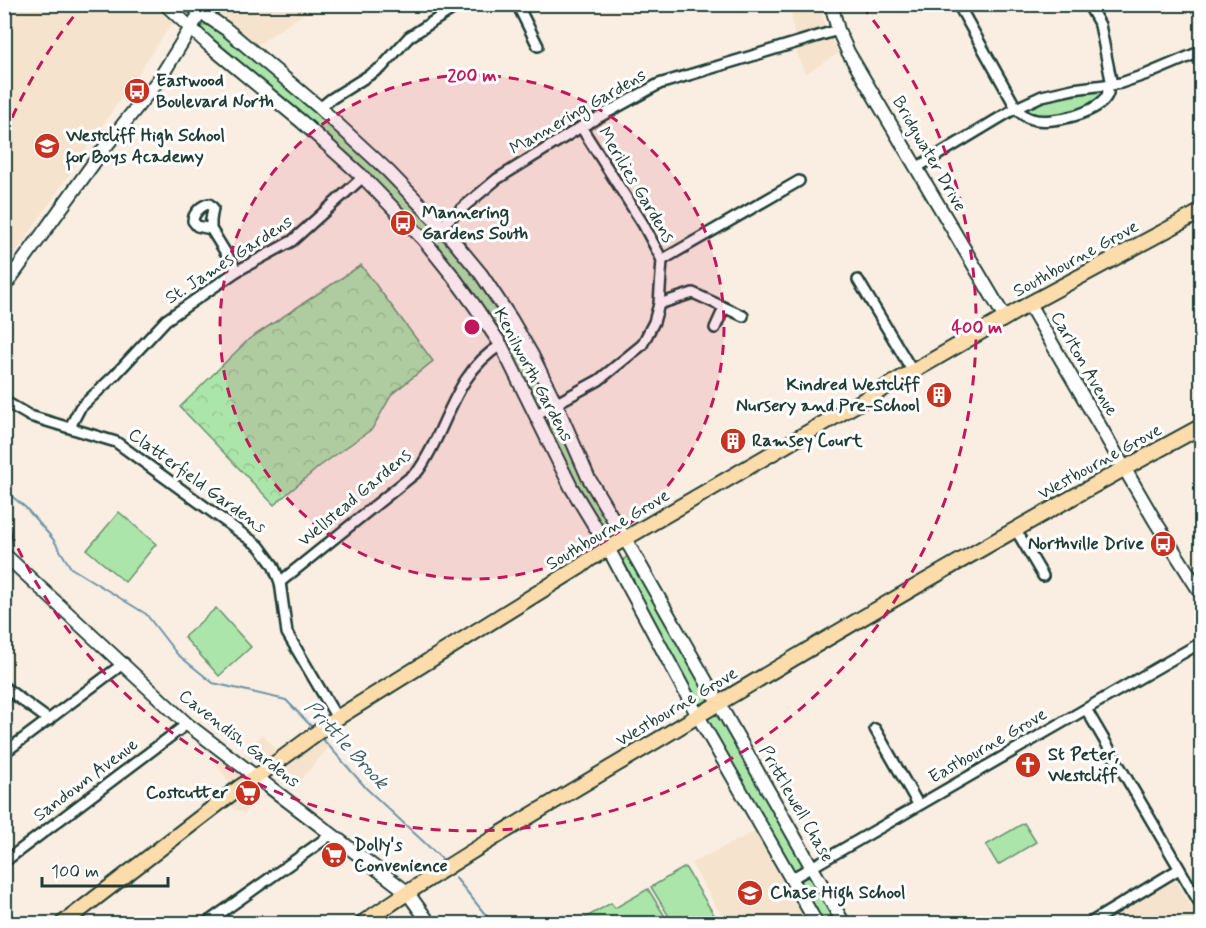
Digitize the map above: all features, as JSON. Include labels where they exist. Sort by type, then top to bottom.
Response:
[{"type":"main road","name":"Southbourne Grove","points":[[62,924],[319,730],[608,548],[1029,304],[1202,211]]},
{"type":"main road","name":"Westbourne Grove","points":[[361,924],[407,892],[718,703],[1124,468],[1202,426]]},
{"type":"street","name":"Kenilworth Gardens","points":[[165,4],[363,177],[424,240],[452,275],[501,345],[571,487],[701,714]]},
{"type":"street","name":"Kenilworth Gardens","points":[[189,4],[222,26],[320,108],[388,171],[441,225],[481,274],[511,319],[556,404],[588,477],[718,703]]},
{"type":"street","points":[[320,108],[382,67],[410,37],[460,4]]},
{"type":"street","points":[[517,4],[538,46]]},
{"type":"street","name":"Bridgwater Drive","points":[[831,4],[838,30],[848,52],[1005,318]]},
{"type":"street","points":[[958,4],[1016,108],[1024,116],[1034,120],[1056,120],[1078,115],[1103,103],[1108,93],[1109,85],[1100,25],[1089,4]]},
{"type":"street","points":[[4,287],[106,146],[160,78],[200,13]]},
{"type":"street","name":"Mannering Gardens","points":[[424,240],[497,179],[581,127],[659,84],[838,30]]},
{"type":"street","points":[[916,168],[1016,108],[1042,96],[1073,89],[1109,85],[1150,73],[1202,51]]},
{"type":"street","name":"Merilies Gardens","points":[[537,414],[599,380],[642,345],[654,322],[659,304],[662,260],[643,224],[581,127]]},
{"type":"street","name":"St. James Gardens","points":[[70,427],[73,417],[80,408],[115,375],[166,320],[237,271],[292,241],[363,177]]},
{"type":"street","points":[[662,260],[799,181]]},
{"type":"street","points":[[211,229],[237,271]]},
{"type":"street","points":[[858,280],[913,372]]},
{"type":"street","points":[[659,304],[693,293],[743,316]]},
{"type":"street","name":"Carlton Avenue","points":[[1029,304],[1124,468],[1202,595]]},
{"type":"street","points":[[715,328],[724,308]]},
{"type":"street","name":"Wellstead Gardens","points":[[280,582],[418,471],[432,448],[456,393],[483,359],[501,345]]},
{"type":"street","name":"Clatterfield Gardens","points":[[4,401],[30,416],[116,442],[259,546],[273,565],[280,582],[287,633],[337,718]]},
{"type":"street","points":[[1016,530],[1043,576]]},
{"type":"street","points":[[623,540],[618,544],[617,551],[645,618]]},
{"type":"street","name":"Cavendish Gardens","points":[[4,554],[187,724],[407,892],[430,924]]},
{"type":"street","name":"Eastbourne Grove","points":[[791,879],[1202,642]]},
{"type":"street","points":[[686,646],[710,700],[701,714],[817,924]]},
{"type":"street","points":[[4,753],[123,663]]},
{"type":"street","points":[[4,687],[49,720]]},
{"type":"street","name":"Prittlewell Chase","points":[[718,703],[844,924]]},
{"type":"street","points":[[1086,709],[1202,907]]},
{"type":"street","name":"Sandown Avenue","points":[[4,862],[187,724]]},
{"type":"street","points":[[875,729],[918,804]]},
{"type":"street","points":[[205,924],[332,834]]},
{"type":"street","points":[[1088,924],[1179,869]]},
{"type":"shaded area","name":"Westcliff High School for Boys Academy","points":[[5,4],[155,5],[173,22],[5,269]]},
{"type":"shaded area","points":[[209,5],[317,5],[257,45]]},
{"type":"shaded area","points":[[790,5],[821,5],[825,26],[839,53],[805,74],[797,55]]},
{"type":"shaded area","points":[[263,734],[277,752],[270,758],[252,760],[243,754]]},
{"type":"shaded area","points":[[321,738],[329,747],[292,790],[276,779],[275,772]]},
{"type":"shaded area","points":[[222,759],[245,777],[232,787],[217,765]]},
{"type":"shaded area","points":[[257,785],[263,789],[244,814],[230,806]]},
{"type":"shaded area","name":"Chase High School","points":[[756,831],[808,923],[726,923],[691,863]]},
{"type":"shaded area","points":[[1176,880],[1201,923],[1103,923]]},
{"type":"green space","points":[[210,22],[374,163],[428,220],[430,227],[423,231],[207,40],[200,29]]},
{"type":"green space","points":[[1099,91],[1104,94],[1104,97],[1069,113],[1031,117],[1025,111],[1026,107],[1046,101]]},
{"type":"green space","points":[[439,236],[444,237],[501,310],[551,399],[548,404],[540,406],[537,403],[489,316],[434,245],[435,239]]},
{"type":"green space","points":[[361,265],[433,361],[392,394],[372,429],[320,466],[274,505],[180,407],[249,339]]},
{"type":"green space","points":[[553,413],[557,416],[617,535],[616,538],[607,538],[580,490],[547,423],[548,417]]},
{"type":"green space","points":[[119,512],[156,544],[125,582],[87,550]]},
{"type":"green space","points":[[629,555],[708,698],[703,707],[698,705],[623,560]]},
{"type":"green space","points":[[216,608],[251,647],[219,676],[184,637]]},
{"type":"green space","points":[[714,714],[721,721],[804,860],[802,868],[792,869],[707,721],[709,716]]},
{"type":"green space","points":[[1024,823],[1036,842],[998,865],[986,845]]},
{"type":"green space","points":[[685,867],[719,923],[673,923],[651,887]]},
{"type":"green space","points":[[812,877],[840,923],[823,923],[801,886],[802,880]]},
{"type":"green space","points":[[648,889],[669,923],[576,923],[611,903],[615,908]]},
{"type":"waterway","name":"Prittle Brook","points":[[4,490],[25,507],[53,539],[71,568],[146,614],[177,654],[213,683],[286,700],[313,728]]},
{"type":"waterway","name":"Prittle Brook","points":[[321,737],[367,789],[442,859]]},
{"type":"waterway","name":"Prittle Brook","points":[[455,877],[493,924]]},
{"type":"place","name":"Eastwood Boulevard North","points":[[137,91]]},
{"type":"place","name":"Westcliff High School for Boys Academy","points":[[47,146]]},
{"type":"place","name":"Mannering Gardens South","points":[[403,223]]},
{"type":"place","name":"Kindred Westcliff Nursery and Pre-School","points":[[939,395]]},
{"type":"place","name":"Ramsey Court","points":[[733,441]]},
{"type":"place","name":"Northville Drive","points":[[1163,544]]},
{"type":"place","name":"St Peter, Westcliff","points":[[1028,765]]},
{"type":"place","name":"Costcutter","points":[[248,793]]},
{"type":"place","name":"Dolly's Convenience","points":[[334,855]]},
{"type":"place","name":"Chase High School","points":[[750,893]]}]
